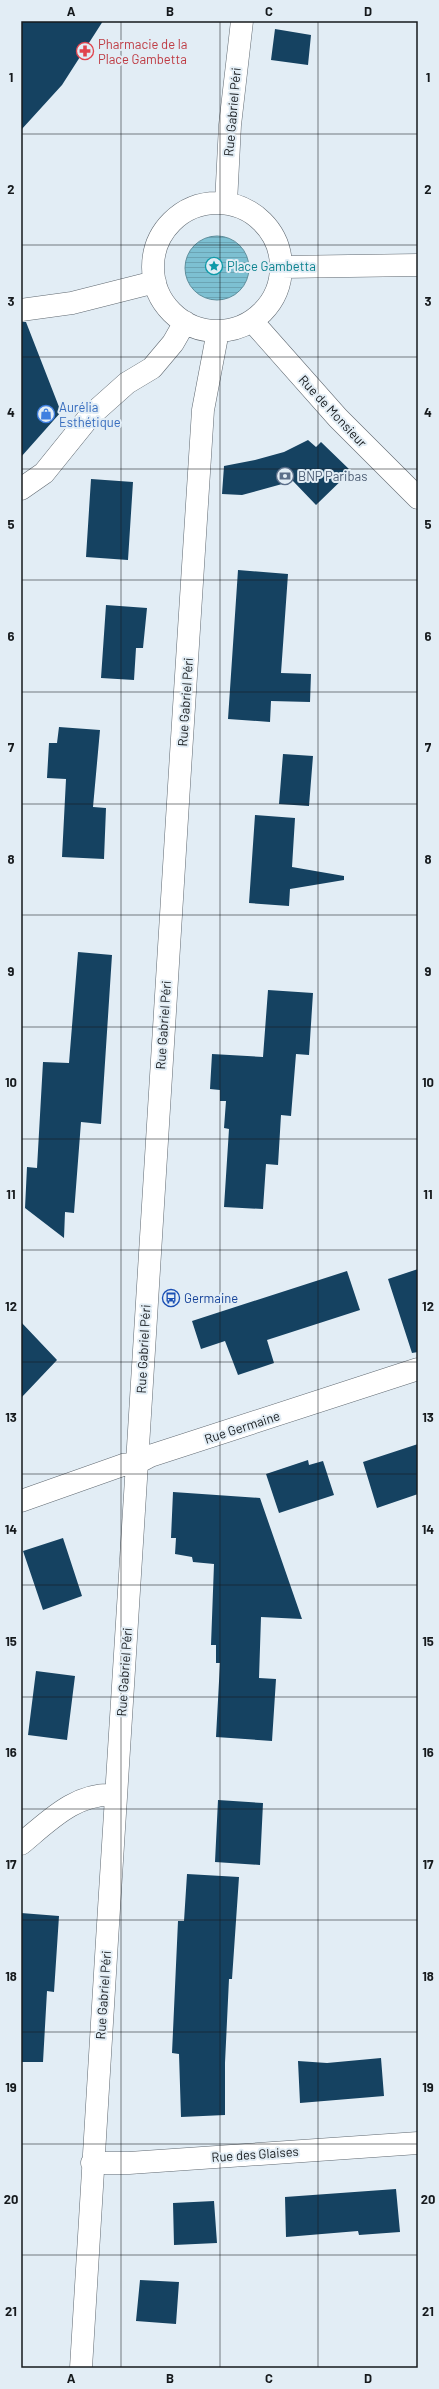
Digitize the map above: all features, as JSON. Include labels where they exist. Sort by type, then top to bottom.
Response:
[{"type":"street","name":"Rue Gabriel Péri","points":[[226,204],[230,125],[242,21]]},
{"type":"street","points":[[208,204],[226,204],[248,212],[259,218],[271,232],[279,249],[281,267],[279,283],[273,298],[264,311],[252,321],[236,328],[218,331],[201,329],[185,322],[171,312],[161,298],[155,282],[153,265],[156,247],[164,232],[176,218],[191,209],[208,204]]},
{"type":"street","points":[[281,267],[418,265]]},
{"type":"street","points":[[21,310],[72,303],[155,282]]},
{"type":"street","name":"Rue de Monsieur","points":[[252,321],[338,418],[418,498]]},
{"type":"street","points":[[21,489],[44,473],[90,416],[127,383],[152,368],[173,343],[185,322]]},
{"type":"street","name":"Rue Gabriel Péri","points":[[81,2368],[92,2163],[137,1463],[146,1278],[204,410],[218,331]]},
{"type":"street","name":"Rue Germaine","points":[[21,1501],[123,1465],[137,1463],[150,1456],[418,1369]]},
{"type":"street","points":[[21,1844],[71,1804],[86,1797],[116,1795]]},
{"type":"street","name":"Rue des Glaises","points":[[92,2163],[418,2143]]},
{"type":"water","points":[[217,236],[235,242],[243,250],[249,268],[243,286],[235,294],[217,300],[199,294],[191,286],[185,268],[191,250],[199,242]]},
{"type":"building","points":[[21,21],[103,21],[62,85],[21,130]]},
{"type":"building","points":[[275,29],[311,35],[308,65],[271,60]]},
{"type":"building","points":[[21,322],[26,322],[61,412],[21,457]]},
{"type":"building","name":"BNP Paribas","points":[[308,440],[316,447],[321,442],[351,471],[316,505],[293,481],[242,495],[222,494],[224,466],[255,460],[284,452]]},
{"type":"building","points":[[91,479],[133,482],[128,560],[86,557]]},
{"type":"building","points":[[238,570],[288,574],[281,673],[311,674],[310,702],[271,701],[270,722],[228,719]]},
{"type":"building","points":[[106,605],[147,608],[143,648],[136,648],[134,680],[101,678]]},
{"type":"building","points":[[59,727],[100,730],[93,807],[106,808],[104,859],[62,857],[66,779],[47,778],[49,743],[57,743]]},
{"type":"building","points":[[283,754],[313,756],[309,806],[279,804]]},
{"type":"building","points":[[255,815],[295,818],[292,867],[344,876],[344,880],[290,889],[289,906],[249,903]]},
{"type":"building","points":[[78,952],[112,955],[101,1124],[81,1122],[74,1213],[65,1212],[64,1238],[25,1208],[27,1167],[37,1168],[43,1062],[69,1063]]},
{"type":"building","points":[[268,990],[313,993],[309,1055],[296,1054],[291,1116],[281,1115],[278,1165],[266,1164],[263,1209],[224,1207],[229,1129],[224,1128],[226,1101],[220,1101],[220,1090],[210,1089],[212,1054],[263,1057]]},
{"type":"building","points":[[418,1269],[418,1352],[412,1353],[388,1279]]},
{"type":"building","points":[[347,1271],[360,1310],[267,1340],[274,1363],[238,1375],[225,1341],[201,1349],[192,1321]]},
{"type":"building","points":[[21,1322],[57,1360],[21,1398]]},
{"type":"building","points":[[418,1444],[418,1494],[377,1508],[363,1462]]},
{"type":"building","points":[[308,1460],[309,1465],[323,1461],[334,1495],[279,1513],[266,1474]]},
{"type":"building","points":[[173,1492],[260,1498],[302,1619],[261,1617],[259,1678],[276,1679],[272,1741],[216,1737],[220,1663],[216,1663],[216,1645],[211,1645],[214,1564],[193,1562],[192,1557],[175,1554],[176,1538],[171,1538]]},
{"type":"building","points":[[63,1538],[82,1596],[43,1610],[23,1551]]},
{"type":"building","points":[[36,1671],[75,1676],[67,1740],[28,1735]]},
{"type":"building","points":[[218,1800],[263,1803],[260,1865],[215,1862]]},
{"type":"building","points":[[187,1874],[239,1877],[232,1979],[229,1979],[225,2063],[225,2115],[181,2117],[179,2054],[172,2053],[178,1921],[184,1921]]},
{"type":"building","points":[[21,1913],[59,1916],[54,1992],[47,1991],[43,2062],[21,2062]]},
{"type":"building","points":[[381,2058],[384,2096],[300,2103],[298,2061],[327,2063]]},
{"type":"building","points":[[396,2189],[400,2232],[359,2235],[358,2231],[286,2237],[285,2197]]},
{"type":"building","points":[[214,2201],[217,2243],[174,2245],[173,2203]]},
{"type":"building","points":[[140,2280],[179,2282],[176,2324],[136,2321]]},
{"type":"place","name":"Pharmacie de la Place Gambetta","points":[[85,51]]},
{"type":"place","name":"Place Gambetta","points":[[214,266]]},
{"type":"place","name":"Aurélia Esthétique","points":[[46,414]]},
{"type":"place","name":"BNP Paribas","points":[[285,476]]},
{"type":"place","name":"Germaine","points":[[171,1298]]}]
